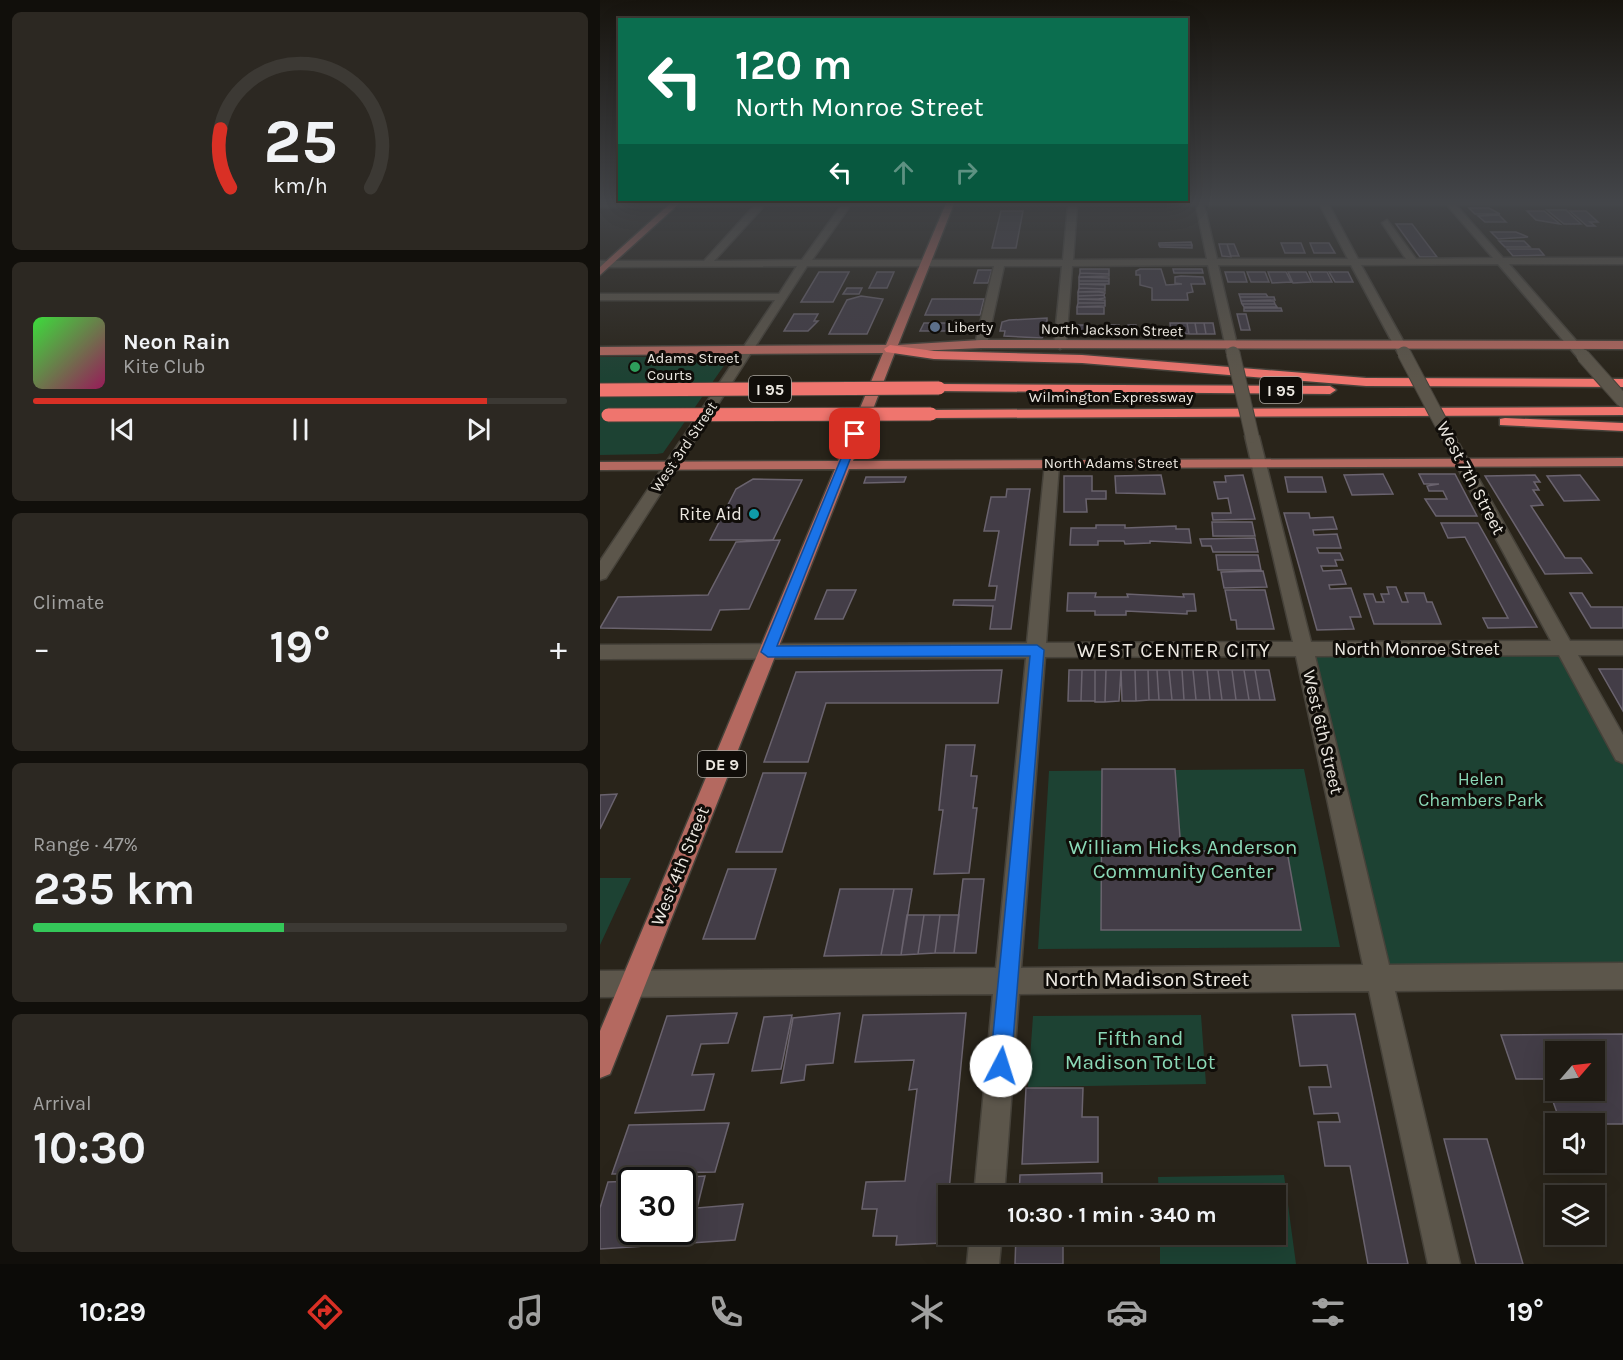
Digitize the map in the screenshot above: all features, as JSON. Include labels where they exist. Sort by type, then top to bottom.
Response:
[{"type":"highway","points":[[890,349],[934,355],[1082,359],[1366,382],[1623,384]]},
{"type":"highway","name":"Wilmington Expressway","points":[[600,390],[939,388],[1623,390]]},
{"type":"highway","name":"Wilmington Expressway","points":[[603,416],[1623,411]]},
{"type":"highway","points":[[1179,414],[1424,419],[1623,428]]},
{"type":"main road","name":"West 4th Street","points":[[600,1064],[927,260]]},
{"type":"main road","points":[[600,272],[604,264]]},
{"type":"main road","name":"North Jackson Street","points":[[600,351],[890,349],[981,344],[1232,349],[1623,345]]},
{"type":"main road","name":"North Adams Street","points":[[600,466],[1623,462]]},
{"type":"street","points":[[706,264],[710,260]]},
{"type":"street","name":"West 3rd Street","points":[[600,574],[807,260]]},
{"type":"street","points":[[1060,345],[1067,260]]},
{"type":"street","points":[[1501,261],[1623,401]]},
{"type":"street","name":"West 6th Street","points":[[1213,262],[1444,1264]]},
{"type":"street","name":"West 7th Street","points":[[1355,262],[1461,462],[1623,754]]},
{"type":"street","points":[[604,264],[1622,262]]},
{"type":"street","points":[[981,344],[1000,263]]},
{"type":"street","points":[[600,297],[783,297]]},
{"type":"street","points":[[990,1185],[1052,464]]},
{"type":"street","name":"North Monroe Street","points":[[600,652],[1623,648]]},
{"type":"street","name":"North Madison Street","points":[[600,984],[1623,976]]},
{"type":"street","points":[[983,1264],[985,1245]]},
{"type":"green space","name":"Adams Street Courts","points":[[600,357],[730,357],[663,453],[600,455]]},
{"type":"green space","name":"Helen Chambers Park","points":[[1565,648],[1623,754],[1623,976],[1379,977],[1304,649]]},
{"type":"green space","name":"William Hicks Anderson Community Center","points":[[1304,769],[1340,947],[1038,949],[1049,771]]},
{"type":"green space","points":[[600,878],[631,878],[600,945]]},
{"type":"green space","name":"Fifth and Madison Tot Lot","points":[[1201,1015],[1206,1084],[1028,1087],[1033,1016]]},
{"type":"green space","points":[[1284,1175],[1285,1185],[1158,1185],[1158,1177]]},
{"type":"green space","points":[[1286,1190],[1296,1264],[1160,1264],[1160,1245],[1286,1245]]},
{"type":"building","points":[[1080,269],[1109,269],[1109,274],[1080,273]]},
{"type":"building","points":[[1161,269],[1166,285],[1182,284],[1175,283],[1175,277],[1181,276],[1203,277],[1205,284],[1191,284],[1193,292],[1187,293],[1188,300],[1152,300],[1152,288],[1140,285],[1140,275],[1136,275],[1136,271]]},
{"type":"building","points":[[1173,269],[1202,269],[1203,273],[1174,273]]},
{"type":"building","points":[[978,270],[992,270],[988,283],[974,283]]},
{"type":"building","points":[[819,272],[849,272],[833,302],[801,302]]},
{"type":"building","points":[[877,272],[894,272],[887,288],[869,288]]},
{"type":"building","points":[[1225,272],[1244,272],[1247,282],[1228,282]]},
{"type":"building","points":[[1247,272],[1265,272],[1269,282],[1251,282]]},
{"type":"building","points":[[1268,272],[1286,272],[1291,282],[1272,283]]},
{"type":"building","points":[[1288,272],[1306,272],[1311,282],[1293,283]]},
{"type":"building","points":[[1309,272],[1327,272],[1332,282],[1313,282]]},
{"type":"building","points":[[1329,272],[1348,272],[1353,282],[1335,282]]},
{"type":"building","points":[[1080,273],[1109,274],[1109,276],[1079,277]]},
{"type":"building","points":[[1079,277],[1109,278],[1109,281],[1079,281]]},
{"type":"building","points":[[1079,281],[1109,281],[1109,284],[1079,284]]},
{"type":"building","points":[[1079,284],[1105,285],[1105,289],[1079,288]]},
{"type":"building","points":[[847,288],[862,288],[859,294],[843,294]]},
{"type":"building","points":[[1079,288],[1105,289],[1105,291],[1078,292]]},
{"type":"building","points":[[1078,292],[1105,293],[1104,295],[1078,296]]},
{"type":"building","points":[[1239,294],[1266,294],[1268,297],[1240,297]]},
{"type":"building","points":[[1104,295],[1105,298],[1078,299],[1078,296]]},
{"type":"building","points":[[861,296],[883,299],[867,334],[829,334],[847,300]]},
{"type":"building","points":[[1240,297],[1274,297],[1275,300],[1241,301]]},
{"type":"building","points":[[932,299],[984,299],[980,315],[925,315]]},
{"type":"building","points":[[1078,299],[1105,300],[1105,303],[1078,303]]},
{"type":"building","points":[[1241,301],[1274,301],[1275,304],[1242,304]]},
{"type":"building","points":[[1078,303],[1105,303],[1105,306],[1077,307]]},
{"type":"building","points":[[1242,304],[1275,304],[1277,307],[1244,307]]},
{"type":"building","points":[[1077,307],[1104,307],[1104,314],[1077,314]]},
{"type":"building","points":[[1244,308],[1281,308],[1282,311],[1244,311]]},
{"type":"building","points":[[794,314],[818,314],[814,321],[818,321],[808,331],[784,331]]},
{"type":"building","points":[[1237,314],[1246,314],[1250,330],[1241,330]]},
{"type":"building","points":[[1047,318],[1047,330],[1042,338],[1004,336],[1005,331],[1000,331],[1002,322],[1009,320]]},
{"type":"building","name":"Liberty","points":[[924,323],[948,323],[946,331],[920,331]]},
{"type":"building","points":[[1170,323],[1178,323],[1180,334],[1171,334]]},
{"type":"building","points":[[1178,323],[1187,323],[1189,334],[1180,333]]},
{"type":"building","points":[[1187,323],[1195,323],[1197,334],[1189,334]]},
{"type":"building","points":[[1195,323],[1204,323],[1206,334],[1197,334]]},
{"type":"building","points":[[1204,323],[1213,323],[1215,334],[1206,334]]},
{"type":"building","points":[[1076,325],[1085,325],[1085,334],[1076,334]]},
{"type":"building","points":[[1110,325],[1119,325],[1120,334],[1111,334]]},
{"type":"building","points":[[1128,325],[1136,325],[1137,334],[1128,334]]},
{"type":"building","points":[[1144,325],[1153,325],[1154,333],[1145,333]]},
{"type":"building","points":[[1383,474],[1393,494],[1352,495],[1344,475]]},
{"type":"building","points":[[1419,474],[1455,474],[1477,516],[1436,516],[1425,499],[1447,499],[1443,491],[1429,491],[1427,486],[1439,484],[1424,484]]},
{"type":"building","points":[[1161,475],[1165,494],[1116,493],[1115,476]]},
{"type":"building","points":[[1243,475],[1255,519],[1213,520],[1212,513],[1231,513],[1228,498],[1218,499],[1214,482],[1226,482],[1225,476]]},
{"type":"building","points":[[1535,475],[1540,482],[1534,482],[1539,490],[1533,490],[1543,505],[1531,506],[1565,558],[1581,558],[1592,573],[1545,574],[1485,476]]},
{"type":"building","points":[[1580,475],[1599,500],[1564,501],[1547,476]]},
{"type":"building","points":[[1064,476],[1092,476],[1092,491],[1106,491],[1106,499],[1086,499],[1087,512],[1064,512]]},
{"type":"building","points":[[866,477],[906,477],[904,482],[864,483]]},
{"type":"building","points":[[1285,477],[1322,477],[1326,492],[1288,492]]},
{"type":"building","name":"Rite Aid","points":[[753,479],[802,480],[773,540],[710,540],[736,489]]},
{"type":"building","points":[[1007,489],[1030,489],[1011,629],[990,629],[993,606],[953,605],[954,600],[995,600],[997,586],[989,586],[999,531],[984,531],[991,497],[1006,497]]},
{"type":"building","points":[[1284,513],[1309,513],[1310,518],[1333,517],[1337,529],[1313,530],[1314,535],[1337,534],[1341,548],[1317,548],[1319,553],[1340,553],[1343,560],[1335,560],[1337,566],[1321,566],[1323,571],[1341,570],[1346,584],[1329,585],[1330,589],[1351,588],[1361,617],[1350,617],[1354,629],[1317,630]]},
{"type":"building","points":[[1212,522],[1252,522],[1255,536],[1213,536]]},
{"type":"building","points":[[1441,523],[1478,523],[1537,627],[1488,628],[1483,618],[1508,618],[1465,537],[1448,538]]},
{"type":"building","points":[[1096,525],[1125,525],[1125,528],[1176,526],[1176,529],[1189,529],[1191,543],[1150,541],[1150,543],[1125,544],[1124,541],[1098,541],[1098,545],[1070,545],[1071,528],[1096,528]]},
{"type":"building","points":[[1255,538],[1258,552],[1213,552],[1211,546],[1202,546],[1200,539]]},
{"type":"building","points":[[780,540],[749,609],[720,610],[711,630],[600,628],[618,597],[708,595],[736,542]]},
{"type":"building","points":[[1216,555],[1258,555],[1261,570],[1218,570]]},
{"type":"building","points":[[1263,571],[1267,587],[1224,588],[1221,572]]},
{"type":"building","points":[[1387,587],[1396,587],[1402,602],[1408,602],[1405,593],[1424,593],[1427,602],[1432,602],[1441,624],[1374,624],[1364,594],[1373,594],[1376,602],[1384,602],[1381,594],[1389,594]]},
{"type":"building","points":[[827,590],[856,590],[843,619],[815,619]]},
{"type":"building","points":[[1225,590],[1265,590],[1274,629],[1237,629],[1236,620],[1231,620]]},
{"type":"building","points":[[1068,593],[1096,593],[1095,597],[1128,597],[1127,594],[1184,597],[1183,594],[1194,594],[1196,611],[1187,611],[1187,614],[1126,611],[1126,615],[1095,615],[1095,611],[1067,611]]},
{"type":"building","points":[[1570,593],[1582,593],[1591,607],[1623,607],[1623,628],[1591,628]]},
{"type":"building","points":[[1599,669],[1623,669],[1623,711]]},
{"type":"building","points":[[1002,670],[998,703],[826,703],[808,762],[764,762],[796,672]]},
{"type":"building","points":[[1069,670],[1082,670],[1081,701],[1068,701]]},
{"type":"building","points":[[1082,670],[1095,670],[1095,701],[1081,701]]},
{"type":"building","points":[[1095,670],[1106,670],[1105,702],[1095,702]]},
{"type":"building","points":[[1106,670],[1121,670],[1119,701],[1105,702]]},
{"type":"building","points":[[1121,670],[1135,670],[1136,701],[1122,701]]},
{"type":"building","points":[[1135,670],[1148,670],[1149,700],[1136,701]]},
{"type":"building","points":[[1148,670],[1157,670],[1159,700],[1149,700]]},
{"type":"building","points":[[1157,670],[1169,670],[1172,700],[1159,700]]},
{"type":"building","points":[[1169,670],[1182,670],[1184,700],[1172,700]]},
{"type":"building","points":[[1182,670],[1193,670],[1196,700],[1184,700]]},
{"type":"building","points":[[1193,670],[1207,670],[1210,700],[1196,700]]},
{"type":"building","points":[[1207,670],[1218,670],[1222,700],[1210,700]]},
{"type":"building","points":[[1218,670],[1232,670],[1236,700],[1222,700]]},
{"type":"building","points":[[1232,670],[1244,670],[1249,700],[1236,700]]},
{"type":"building","points":[[1244,670],[1255,670],[1260,700],[1249,700]]},
{"type":"building","points":[[1255,670],[1269,670],[1275,700],[1260,700]]},
{"type":"building","points":[[946,745],[975,745],[971,776],[977,776],[973,808],[977,808],[969,873],[934,874],[943,810],[939,810]]},
{"type":"building","points":[[1102,769],[1175,769],[1181,851],[1287,851],[1301,930],[1101,930]]},
{"type":"building","points":[[763,773],[806,773],[782,852],[736,852]]},
{"type":"building","points":[[617,794],[600,829],[600,795]]},
{"type":"building","points":[[728,869],[776,869],[755,939],[703,939]]},
{"type":"building","points":[[963,879],[984,879],[976,953],[954,953]]},
{"type":"building","points":[[840,889],[894,889],[881,955],[824,956]]},
{"type":"building","points":[[894,889],[912,889],[901,955],[881,955]]},
{"type":"building","points":[[907,915],[924,915],[918,954],[901,955]]},
{"type":"building","points":[[924,915],[940,915],[935,953],[918,954]]},
{"type":"building","points":[[940,915],[959,915],[954,953],[935,953]]},
{"type":"building","points":[[737,1013],[728,1043],[701,1044],[692,1075],[714,1074],[704,1110],[635,1113],[667,1016]]},
{"type":"building","points":[[840,1013],[833,1063],[806,1065],[804,1080],[781,1083],[793,1018]]},
{"type":"building","points":[[966,1013],[950,1185],[938,1185],[938,1243],[896,1245],[897,1236],[873,1236],[877,1209],[862,1209],[866,1182],[905,1181],[917,1089],[909,1090],[914,1060],[855,1062],[863,1015]]},
{"type":"building","points":[[1355,1014],[1408,1264],[1368,1264],[1350,1166],[1325,1166],[1318,1122],[1340,1122],[1338,1113],[1314,1114],[1309,1087],[1331,1087],[1327,1065],[1300,1066],[1292,1015]]},
{"type":"building","points":[[792,1015],[781,1069],[752,1071],[764,1017]]},
{"type":"building","points":[[1623,1034],[1623,1124],[1605,1124],[1605,1113],[1557,1113],[1553,1101],[1605,1101],[1605,1041],[1545,1041],[1545,1079],[1516,1079],[1501,1035]]},
{"type":"building","points":[[1026,1088],[1083,1088],[1082,1117],[1098,1117],[1098,1162],[1022,1164]]},
{"type":"building","points":[[729,1123],[715,1172],[696,1172],[696,1167],[618,1167],[618,1174],[612,1174],[629,1125]]},
{"type":"building","points":[[1444,1139],[1487,1139],[1523,1264],[1476,1264]]},
{"type":"building","points":[[1102,1173],[1102,1185],[1020,1185],[1020,1175]]},
{"type":"building","points":[[705,1176],[697,1208],[743,1204],[735,1240],[696,1243],[696,1177]]},
{"type":"building","points":[[608,1182],[618,1182],[618,1245],[660,1245],[600,1249],[600,1208]]},
{"type":"building","points":[[1016,1245],[1063,1245],[1063,1264],[1015,1264]]},
{"type":"place","name":"Liberty","points":[[935,327]]},
{"type":"place","name":"Adams Street Courts","points":[[635,367]]},
{"type":"place","name":"Rite Aid","points":[[754,514]]},
{"type":"district","name":"WEST CENTER CITY","points":[[1174,650]]},
{"type":"route","points":[[855,434],[768,652],[1037,650],[1001,1066]]}]
